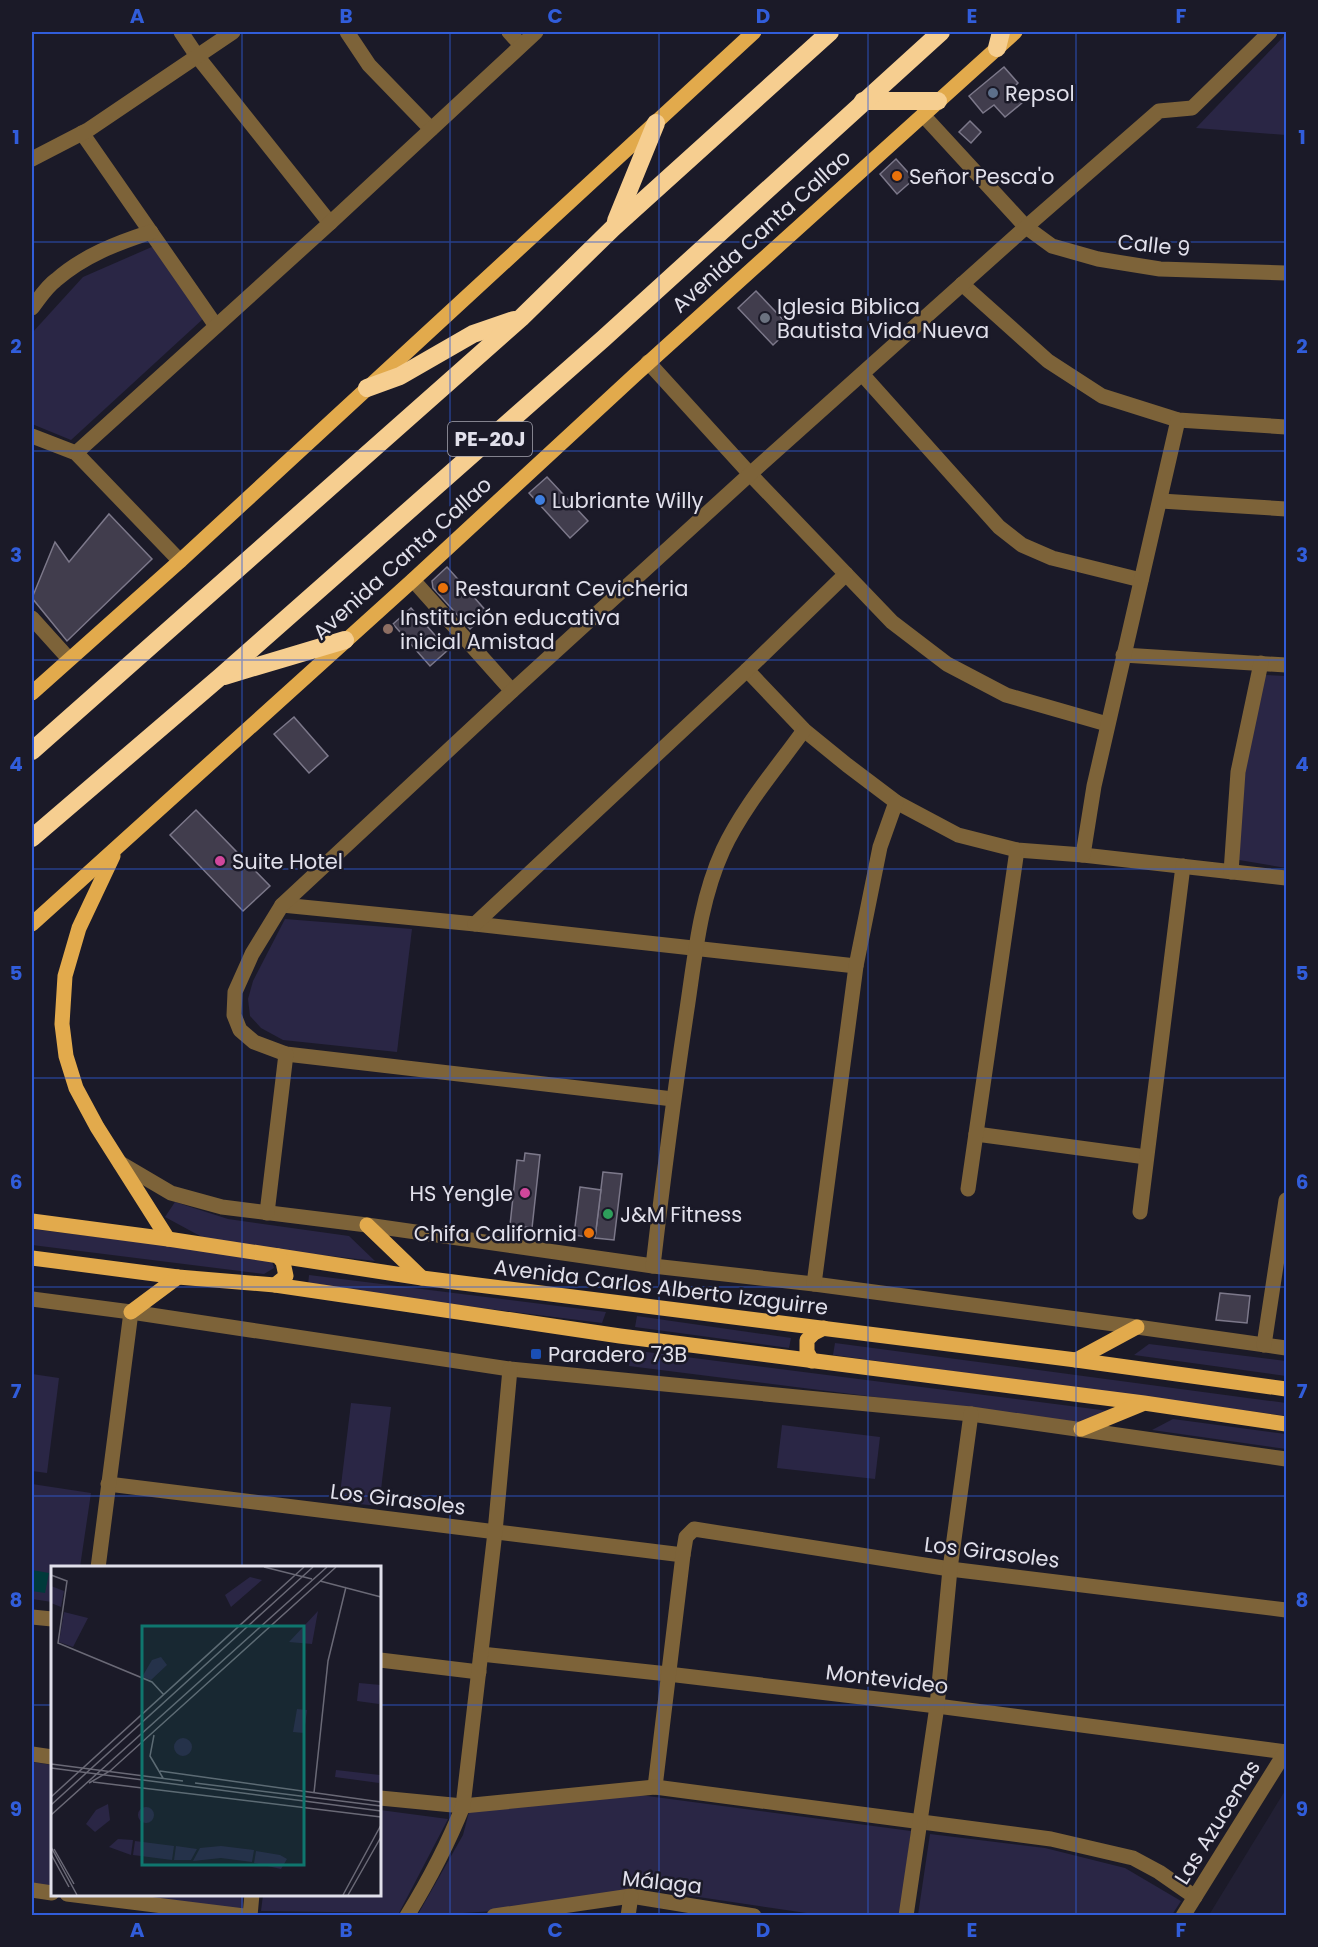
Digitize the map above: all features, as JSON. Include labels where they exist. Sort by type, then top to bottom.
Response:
[{"type":"highway","name":"PE-20J","points":[[32,752],[521,318],[613,228],[830,32]]},
{"type":"highway","name":"Avenida Canta Callao","points":[[32,838],[220,677],[603,339],[941,32]]},
{"type":"highway","points":[[863,101],[938,101]]},
{"type":"highway","points":[[613,228],[656,123]]},
{"type":"highway","points":[[367,388],[400,376],[473,334],[521,318]]},
{"type":"highway","points":[[220,677],[345,640]]},
{"type":"main road","points":[[32,693],[180,561],[754,32]]},
{"type":"main road","name":"Avenida Canta Callao","points":[[32,924],[413,580],[648,362],[923,115],[999,40],[1015,32]]},
{"type":"main road","points":[[115,850],[79,928],[65,976],[62,1024],[66,1056],[76,1088],[97,1128],[168,1239]]},
{"type":"main road","name":"Avenida Carlos Alberto Izaguirre","points":[[32,1221],[168,1239],[422,1278],[1076,1360],[1287,1389]]},
{"type":"main road","points":[[367,1225],[422,1278]]},
{"type":"main road","points":[[275,1285],[286,1276],[283,1262],[278,1256]]},
{"type":"main road","points":[[32,1258],[178,1277],[275,1285],[620,1336],[1144,1403],[1287,1424]]},
{"type":"main road","points":[[130,1312],[178,1277]]},
{"type":"main road","points":[[1076,1360],[1137,1327]]},
{"type":"main road","points":[[812,1360],[807,1352],[807,1340],[824,1328]]},
{"type":"main road","points":[[1081,1429],[1144,1403]]},
{"type":"street","points":[[181,32],[197,56],[330,223]]},
{"type":"street","points":[[32,159],[82,133],[233,32]]},
{"type":"street","points":[[347,32],[369,65],[431,129]]},
{"type":"street","points":[[509,32],[521,45]]},
{"type":"street","points":[[76,453],[330,223],[536,32]]},
{"type":"street","points":[[674,1099],[286,1054],[254,1042],[240,1030],[234,1015],[235,992],[252,954],[282,905],[512,691],[750,474],[1159,111],[1192,108],[1270,32]]},
{"type":"street","name":"Calle 9","points":[[923,115],[1026,228],[1052,246],[1098,259],[1160,269],[1287,273]]},
{"type":"street","points":[[82,133],[216,326]]},
{"type":"street","points":[[32,308],[54,280],[87,258],[117,242],[151,232]]},
{"type":"street","points":[[962,285],[1048,361],[1102,396],[1179,420],[1287,427]]},
{"type":"street","points":[[648,362],[750,474],[892,622],[947,664],[1006,694],[1107,724]]},
{"type":"street","points":[[862,374],[999,527],[1022,545],[1052,558],[1141,580]]},
{"type":"street","points":[[1083,855],[1107,724],[1179,420]]},
{"type":"street","points":[[32,436],[76,453],[180,561]]},
{"type":"street","points":[[1161,501],[1287,509]]},
{"type":"street","points":[[476,924],[846,574]]},
{"type":"street","points":[[413,580],[512,691]]},
{"type":"street","points":[[32,618],[69,659]]},
{"type":"street","points":[[1123,655],[1287,665]]},
{"type":"street","points":[[1231,872],[1238,772],[1261,663]]},
{"type":"street","points":[[747,670],[804,730],[846,765],[896,802],[958,835],[1017,850],[1083,855],[1287,878]]},
{"type":"street","points":[[653,1266],[674,1099],[706,896],[723,850],[746,811],[804,730]]},
{"type":"street","points":[[814,1284],[856,966],[880,847],[896,802]]},
{"type":"street","points":[[968,1189],[1017,850]]},
{"type":"street","points":[[1140,1212],[1183,866]]},
{"type":"street","points":[[282,905],[856,966]]},
{"type":"street","points":[[267,1213],[286,1054]]},
{"type":"street","points":[[976,1134],[1146,1157]]},
{"type":"street","name":"Avenida Carlos Alberto Izaguirre","points":[[120,1163],[171,1193],[222,1207],[367,1225],[653,1266],[814,1284],[1287,1348]]},
{"type":"street","points":[[1264,1345],[1287,1200]]},
{"type":"street","points":[[32,1299],[510,1369],[971,1414],[1287,1460]]},
{"type":"street","points":[[98,1566],[130,1312]]},
{"type":"street","points":[[407,1916],[426,1885],[454,1830],[463,1806],[495,1532],[510,1369]]},
{"type":"street","points":[[906,1916],[937,1706],[950,1569],[971,1414]]},
{"type":"street","name":"Los Girasoles","points":[[108,1484],[683,1555],[686,1537],[694,1529],[950,1569],[1287,1610]]},
{"type":"street","points":[[655,1787],[683,1555]]},
{"type":"street","points":[[32,1617],[51,1620]]},
{"type":"street","name":"Montevideo","points":[[481,1654],[937,1706],[1286,1752]]},
{"type":"street","points":[[381,1660],[479,1672]]},
{"type":"street","name":"Las Azucenas","points":[[1183,1916],[1286,1752]]},
{"type":"street","points":[[32,1754],[51,1757]]},
{"type":"street","points":[[381,1798],[463,1806],[655,1787],[1051,1839],[1133,1858],[1159,1872],[1195,1897]]},
{"type":"street","points":[[32,1890],[51,1893]]},
{"type":"street","points":[[84,1896],[244,1916]]},
{"type":"street","points":[[250,1916],[252,1896]]},
{"type":"street","points":[[628,1916],[631,1896]]},
{"type":"street","name":"Málaga","points":[[494,1916],[631,1896],[754,1916]]},
{"type":"shaded area","points":[[1286,34],[1286,135],[1196,128]]},
{"type":"shaded area","points":[[154,246],[204,318],[71,440],[32,424],[32,333],[83,277]]},
{"type":"shaded area","points":[[1265,675],[1286,676],[1286,868],[1233,859],[1244,764]]},
{"type":"shaded area","points":[[285,919],[412,929],[397,1052],[283,1040],[261,1028],[250,1016],[248,999],[253,981]]},
{"type":"shaded area","points":[[175,1202],[228,1219],[349,1236],[375,1261],[213,1243],[165,1217]]},
{"type":"shaded area","points":[[32,1229],[271,1258],[274,1268],[264,1274],[32,1245]]},
{"type":"shaded area","points":[[309,1275],[606,1312],[602,1323],[308,1286]]},
{"type":"shaded area","points":[[637,1316],[791,1338],[789,1348],[635,1327]]},
{"type":"shaded area","points":[[835,1343],[1286,1403],[1286,1416],[833,1355]]},
{"type":"shaded area","points":[[1149,1344],[1286,1361],[1286,1376],[1134,1355]]},
{"type":"shaded area","points":[[631,1350],[1117,1412],[1097,1425],[629,1366]]},
{"type":"shaded area","points":[[32,1374],[59,1378],[47,1473],[32,1471]]},
{"type":"shaded area","points":[[351,1403],[391,1407],[379,1506],[339,1502]]},
{"type":"shaded area","points":[[1173,1419],[1286,1434],[1286,1449],[1152,1430]]},
{"type":"shaded area","points":[[782,1425],[880,1437],[875,1479],[777,1468]]},
{"type":"shaded area","points":[[32,1484],[91,1493],[80,1566],[51,1566],[51,1602],[32,1599]]},
{"type":"shaded area","points":[[32,1570],[49,1573],[45,1593],[32,1591]]},
{"type":"shaded area","points":[[32,1762],[51,1765],[51,1886],[32,1884]]},
{"type":"shaded area","points":[[1286,1789],[1286,1915],[1209,1915]]},
{"type":"shaded area","points":[[640,1795],[911,1831],[900,1915],[820,1915],[645,1889],[624,1890],[525,1909],[417,1916],[463,1835],[469,1812]]},
{"type":"shaded area","points":[[381,1810],[448,1819],[399,1913],[261,1911],[263,1896],[381,1896]]},
{"type":"shaded area","points":[[930,1834],[1045,1848],[1125,1868],[1181,1901],[1172,1915],[918,1915]]},
{"type":"shaded area","points":[[125,1896],[244,1896],[242,1910]]},
{"type":"building","name":"Repsol","points":[[1004,67],[1018,83],[1011,90],[1022,103],[1005,117],[994,105],[983,113],[969,96]]},
{"type":"building","name":"Repsol","points":[[970,121],[981,132],[971,143],[959,132]]},
{"type":"building","name":"Señor Pesca'o","points":[[896,159],[914,179],[897,194],[880,174]]},
{"type":"building","name":"Iglesia Biblica Bautista Vida Nueva","points":[[756,291],[791,328],[773,345],[738,308]]},
{"type":"building","points":[[547,477],[588,521],[570,538],[529,493]]},
{"type":"building","points":[[109,514],[152,559],[67,641],[32,598],[55,542],[69,562]]},
{"type":"building","points":[[447,567],[488,613],[470,629],[433,588],[432,581]]},
{"type":"building","points":[[411,608],[448,650],[430,666],[393,624]]},
{"type":"building","points":[[294,717],[328,756],[309,773],[274,734]]},
{"type":"building","name":"Suite Hotel","points":[[196,810],[270,886],[243,911],[170,835]]},
{"type":"building","name":"HS Yengle","points":[[525,1153],[540,1155],[532,1228],[510,1225],[517,1160],[524,1161]]},
{"type":"building","name":"J&M Fitness","points":[[603,1172],[622,1174],[614,1240],[595,1238]]},
{"type":"building","points":[[580,1187],[601,1190],[595,1238],[574,1235]]},
{"type":"building","points":[[1220,1293],[1250,1296],[1247,1323],[1216,1320]]},
{"type":"place","name":"Repsol","points":[[993,93]]},
{"type":"place","name":"Señor Pesca'o","points":[[897,176]]},
{"type":"place","name":"Iglesia Biblica Bautista Vida Nueva","points":[[765,318]]},
{"type":"place","name":"Lubriante Willy","points":[[540,500]]},
{"type":"place","name":"Restaurant Cevicheria","points":[[443,588]]},
{"type":"place","name":"Institución educativa inicial Amistad","points":[[388,629]]},
{"type":"place","name":"Suite Hotel","points":[[220,861]]},
{"type":"place","name":"HS Yengle","points":[[525,1193]]},
{"type":"place","name":"J&M Fitness","points":[[608,1214]]},
{"type":"place","name":"Chifa California","points":[[589,1233]]},
{"type":"place","name":"Paradero 73B","points":[[536,1354]]}]
